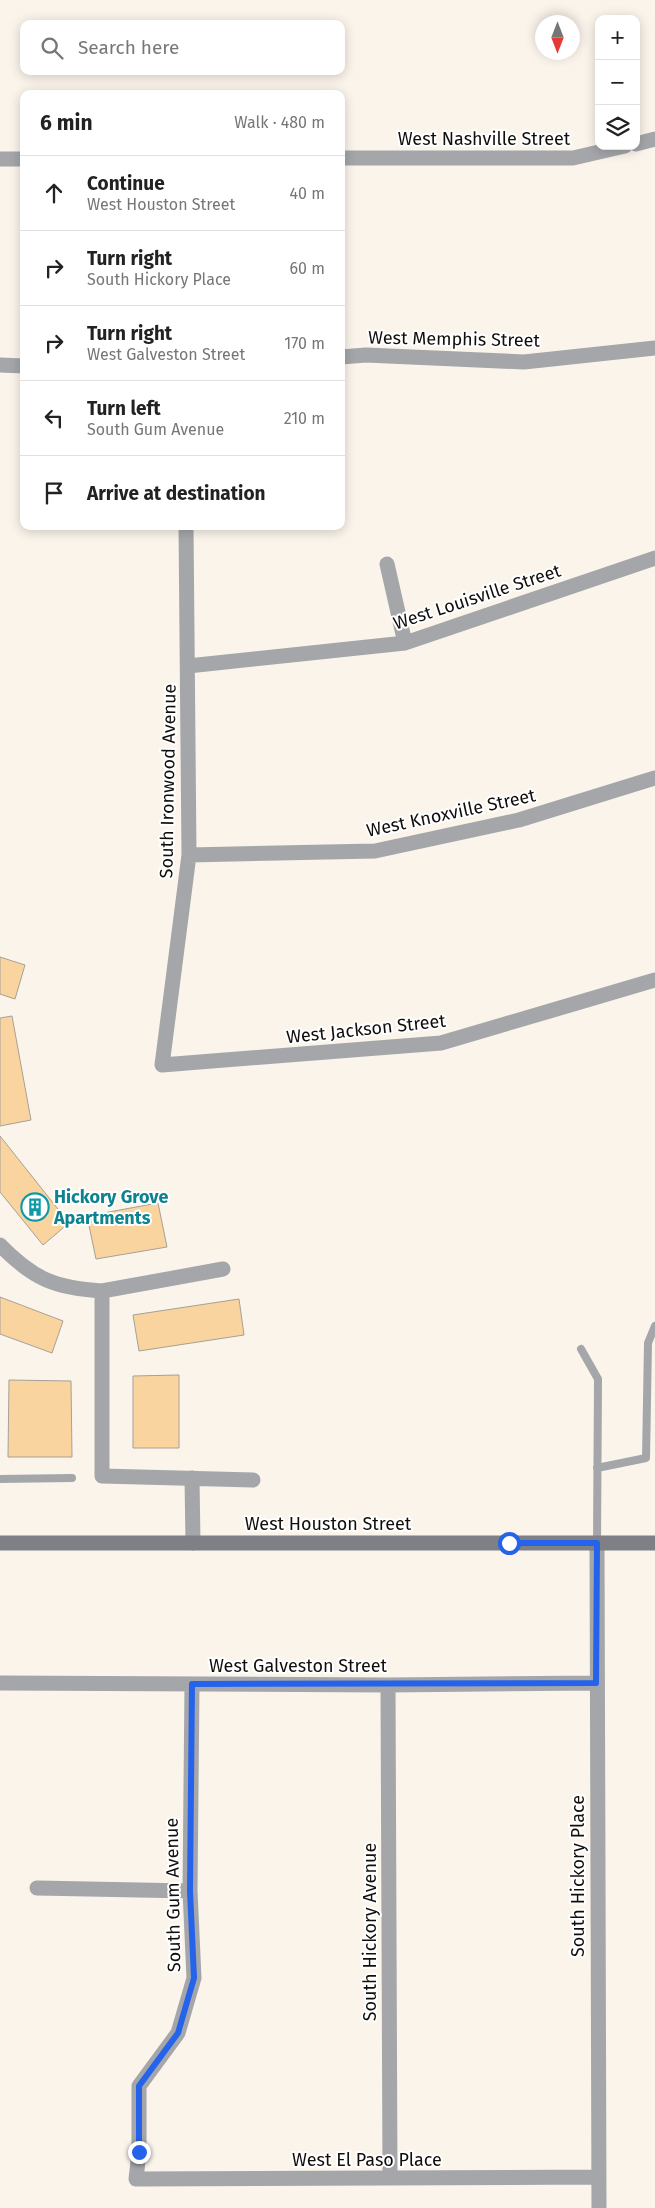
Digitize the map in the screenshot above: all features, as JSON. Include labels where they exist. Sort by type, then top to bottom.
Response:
[{"type":"main road","name":"West Houston Street","points":[[0,1543],[655,1543]]},
{"type":"street","points":[[640,143],[655,139]]},
{"type":"street","name":"West Nashville Street","points":[[345,158],[573,158],[608,150]]},
{"type":"street","points":[[0,159],[20,159]]},
{"type":"street","name":"West Memphis Street","points":[[345,357],[366,355],[524,362],[655,348]]},
{"type":"street","points":[[0,365],[20,366]]},
{"type":"street","name":"South Ironwood Avenue","points":[[162,1065],[189,855],[186,530]]},
{"type":"street","name":"West Louisville Street","points":[[188,666],[405,643],[655,558]]},
{"type":"street","points":[[387,564],[405,643]]},
{"type":"street","name":"West Knoxville Street","points":[[189,855],[375,850],[519,820],[655,778]]},
{"type":"street","name":"West Jackson Street","points":[[162,1065],[441,1043],[655,980]]},
{"type":"street","points":[[0,1245],[31,1273],[51,1283],[72,1289],[102,1291],[223,1269]]},
{"type":"street","points":[[102,1291],[102,1476],[253,1480]]},
{"type":"street","points":[[192,1478],[192,1543]]},
{"type":"street","name":"South Hickory Place","points":[[597,1543],[599,2208]]},
{"type":"street","name":"West Galveston Street","points":[[0,1683],[388,1685],[596,1683]]},
{"type":"street","name":"South Gum Avenue","points":[[136,2179],[139,2152],[139,2086],[178,2033],[194,1978],[190,1891],[192,1684]]},
{"type":"street","name":"South Hickory Avenue","points":[[388,1685],[390,2178]]},
{"type":"street","points":[[37,1888],[190,1891]]},
{"type":"street","name":"West El Paso Place","points":[[136,2179],[599,2177]]},
{"type":"lane","points":[[646,1458],[648,1343],[655,1326]]},
{"type":"lane","points":[[581,1349],[598,1379],[597,1543]]},
{"type":"lane","points":[[597,1468],[646,1458],[655,1458]]},
{"type":"lane","points":[[0,1479],[72,1478]]},
{"type":"building","points":[[0,957],[25,965],[15,999],[0,994]]},
{"type":"building","points":[[12,1016],[31,1120],[0,1126],[0,1018]]},
{"type":"building","name":"Hickory Grove Apartments","points":[[0,1136],[69,1223],[43,1245],[0,1192]]},
{"type":"building","points":[[158,1203],[167,1247],[96,1259],[87,1216]]},
{"type":"building","points":[[0,1297],[63,1321],[52,1353],[0,1334]]},
{"type":"building","points":[[239,1299],[244,1335],[139,1351],[133,1315]]},
{"type":"building","points":[[179,1375],[179,1448],[133,1448],[133,1376]]},
{"type":"building","points":[[9,1380],[71,1381],[72,1457],[8,1457]]},
{"type":"place","name":"Hickory Grove Apartments","points":[[35,1207]]},
{"type":"route","points":[[139,2152],[139,2086],[178,2033],[194,1978],[190,1891],[192,1684],[596,1683],[597,1543],[509,1543]]}]
